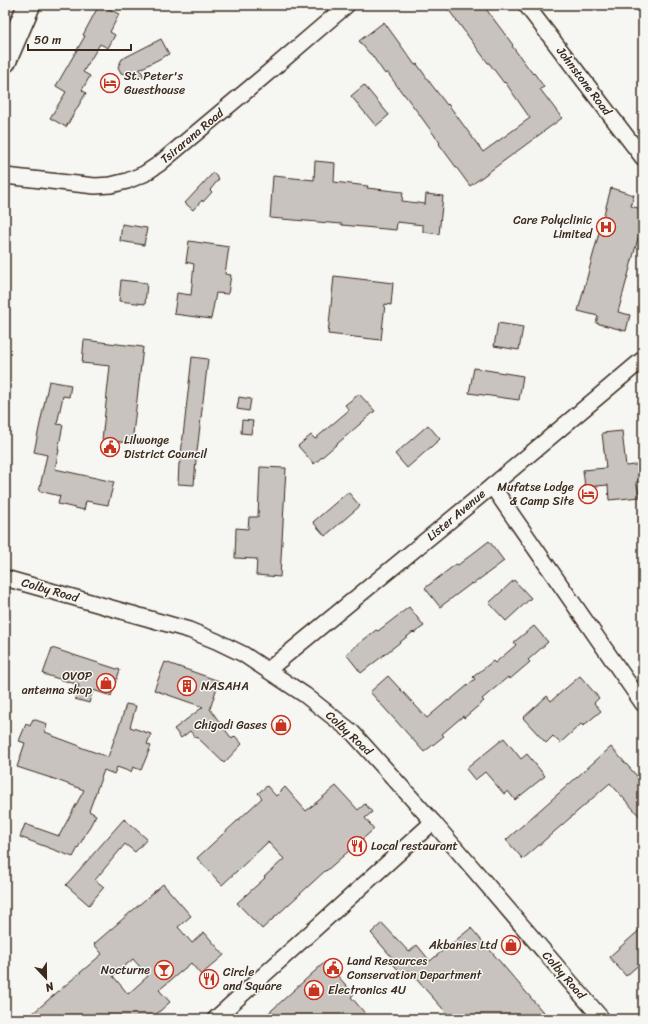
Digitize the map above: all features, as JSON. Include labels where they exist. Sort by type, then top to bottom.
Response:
[{"type":"main road","points":[[5,62],[29,5]]},
{"type":"street","name":"Tsirarana Road","points":[[5,176],[95,186],[111,185],[127,181],[144,174],[159,164],[347,5]]},
{"type":"street","name":"Johnstone Road","points":[[526,5],[643,158]]},
{"type":"street","name":"Lister Avenue","points":[[268,670],[492,486],[643,359]]},
{"type":"street","points":[[492,486],[643,704]]},
{"type":"street","name":"Colby Road","points":[[5,578],[189,630],[216,640],[243,654],[305,695],[352,732],[432,822],[602,1019]]},
{"type":"street","points":[[215,1019],[432,822]]},
{"type":"building","points":[[99,5],[119,14],[110,32],[115,35],[108,48],[100,44],[83,72],[90,76],[82,90],[86,93],[66,127],[50,118],[66,92],[56,86],[85,36],[83,35]]},
{"type":"building","points":[[445,5],[483,5],[513,45],[512,46],[544,87],[540,89],[562,118],[470,186],[404,94],[387,72],[385,74],[371,54],[359,41],[384,22],[415,65],[417,64],[483,152],[530,118],[505,82],[504,83],[488,63]]},
{"type":"building","points":[[161,39],[169,54],[140,69],[144,77],[121,73],[118,67],[122,59]]},
{"type":"building","points":[[364,85],[389,115],[376,126],[351,96]]},
{"type":"building","points":[[315,161],[335,163],[334,182],[368,186],[367,188],[403,192],[402,201],[425,204],[426,194],[443,196],[439,234],[423,232],[423,225],[397,222],[396,230],[270,218],[273,176],[314,180]]},
{"type":"building","points":[[213,173],[219,179],[210,190],[212,192],[193,210],[185,203]]},
{"type":"building","points":[[611,188],[634,195],[631,206],[641,209],[640,213],[643,214],[643,220],[618,312],[630,315],[626,331],[596,323],[598,316],[578,311]]},
{"type":"building","points":[[122,224],[147,228],[144,245],[120,241]]},
{"type":"building","points":[[189,241],[229,247],[225,274],[231,275],[228,294],[216,293],[211,319],[174,314],[177,293],[191,295],[194,264],[186,262]]},
{"type":"building","points":[[334,276],[393,283],[391,305],[385,304],[381,340],[328,334]]},
{"type":"building","points":[[121,280],[147,283],[145,304],[119,301]]},
{"type":"building","points":[[498,323],[523,327],[519,350],[494,346]]},
{"type":"building","points":[[84,340],[143,347],[132,443],[102,440],[110,366],[82,363]]},
{"type":"building","points":[[192,357],[208,359],[194,485],[178,484],[179,463]]},
{"type":"building","points":[[474,368],[523,376],[519,400],[469,393]]},
{"type":"building","points":[[49,381],[71,385],[69,397],[63,396],[57,424],[63,425],[55,469],[114,482],[108,505],[86,501],[84,510],[58,504],[60,496],[39,491],[47,455],[34,452]]},
{"type":"building","points":[[359,394],[375,411],[314,464],[298,446],[311,435],[315,439],[349,410],[345,405]]},
{"type":"building","points":[[239,397],[251,399],[249,411],[237,409]]},
{"type":"building","points":[[242,420],[253,421],[251,434],[241,433]]},
{"type":"building","points":[[428,425],[440,439],[407,468],[395,454]]},
{"type":"building","points":[[622,431],[626,466],[643,464],[643,481],[636,482],[640,497],[609,500],[608,485],[585,487],[583,470],[606,468],[602,433]]},
{"type":"building","points":[[260,467],[286,468],[280,577],[256,575],[257,559],[235,558],[236,528],[248,529],[249,517],[258,517]]},
{"type":"building","points":[[348,492],[360,506],[325,536],[313,522]]},
{"type":"building","points":[[489,541],[504,561],[440,607],[425,588]]},
{"type":"building","points":[[514,580],[531,598],[506,621],[489,603]]},
{"type":"building","points":[[409,607],[424,626],[414,633],[413,632],[361,673],[346,654],[376,630],[378,631]]},
{"type":"building","points":[[534,626],[548,642],[528,660],[530,662],[510,679],[508,677],[482,699],[484,701],[464,718],[463,716],[442,734],[444,736],[424,752],[370,692],[388,676],[427,718],[475,679],[473,677],[493,661],[495,663],[516,645],[514,642]]},
{"type":"building","points":[[52,648],[120,670],[111,696],[93,690],[89,703],[75,699],[79,685],[43,674]]},
{"type":"building","points":[[165,662],[219,681],[210,709],[232,739],[235,736],[242,744],[224,763],[190,731],[181,738],[174,729],[203,707],[154,690]]},
{"type":"building","points":[[580,676],[599,698],[594,703],[601,711],[583,726],[581,724],[560,743],[553,736],[546,743],[523,718],[547,696],[551,701]]},
{"type":"building","points":[[126,704],[136,706],[130,727],[151,734],[147,744],[151,746],[141,770],[133,767],[131,772],[117,767],[114,774],[104,770],[89,811],[96,815],[73,857],[20,837],[25,824],[59,836],[84,790],[17,767],[25,743],[19,741],[26,724],[30,726],[33,719],[47,724],[45,732],[108,757]]},
{"type":"building","points":[[504,738],[521,759],[527,754],[545,776],[515,800],[508,791],[504,794],[485,772],[475,780],[466,769]]},
{"type":"building","points":[[611,747],[643,783],[643,820],[610,783],[523,859],[506,840]]},
{"type":"building","points":[[267,786],[276,796],[285,787],[306,811],[336,786],[358,810],[365,804],[372,812],[365,818],[374,829],[326,870],[262,929],[237,903],[284,859],[268,842],[222,885],[197,858],[262,798],[258,793]]},
{"type":"building","points":[[124,819],[147,839],[135,852],[125,844],[95,880],[104,887],[89,905],[66,885]]},
{"type":"building","points":[[163,884],[191,916],[178,927],[192,943],[204,932],[224,955],[201,975],[191,963],[159,990],[170,1002],[151,1019],[26,1019],[102,954],[94,944]],"holes":[[[133,959],[148,976],[128,994],[113,976]]]},
{"type":"building","points":[[382,923],[409,952],[417,945],[430,961],[471,928],[549,1019],[452,1019],[408,970],[403,975],[392,963],[395,961],[371,933]]},
{"type":"building","points":[[643,927],[643,961],[626,976],[609,957]]},
{"type":"building","points":[[325,962],[354,994],[351,997],[370,1019],[262,1019]]},
{"type":"place","name":"St. Peter's Guesthouse","points":[[110,83]]},
{"type":"place","name":"Care Polyclinic Limited","points":[[606,227]]},
{"type":"place","name":"Lilwonge District Council","points":[[110,447]]},
{"type":"place","name":"Mufatse Lodge & Camp Site","points":[[588,494]]},
{"type":"place","name":"OVOP antenna shop","points":[[106,683]]},
{"type":"place","name":"NASAHA","points":[[187,686]]},
{"type":"place","name":"Chigodi Gases","points":[[281,725]]},
{"type":"place","name":"Local restaurant","points":[[357,846]]},
{"type":"place","name":"Akbanies Ltd","points":[[511,945]]},
{"type":"place","name":"Land Resources Conservation Department","points":[[333,968]]},
{"type":"place","name":"Nocturne","points":[[164,970]]},
{"type":"place","name":"Circle and Square","points":[[209,979]]},
{"type":"place","name":"Electronics 4U","points":[[314,990]]}]
